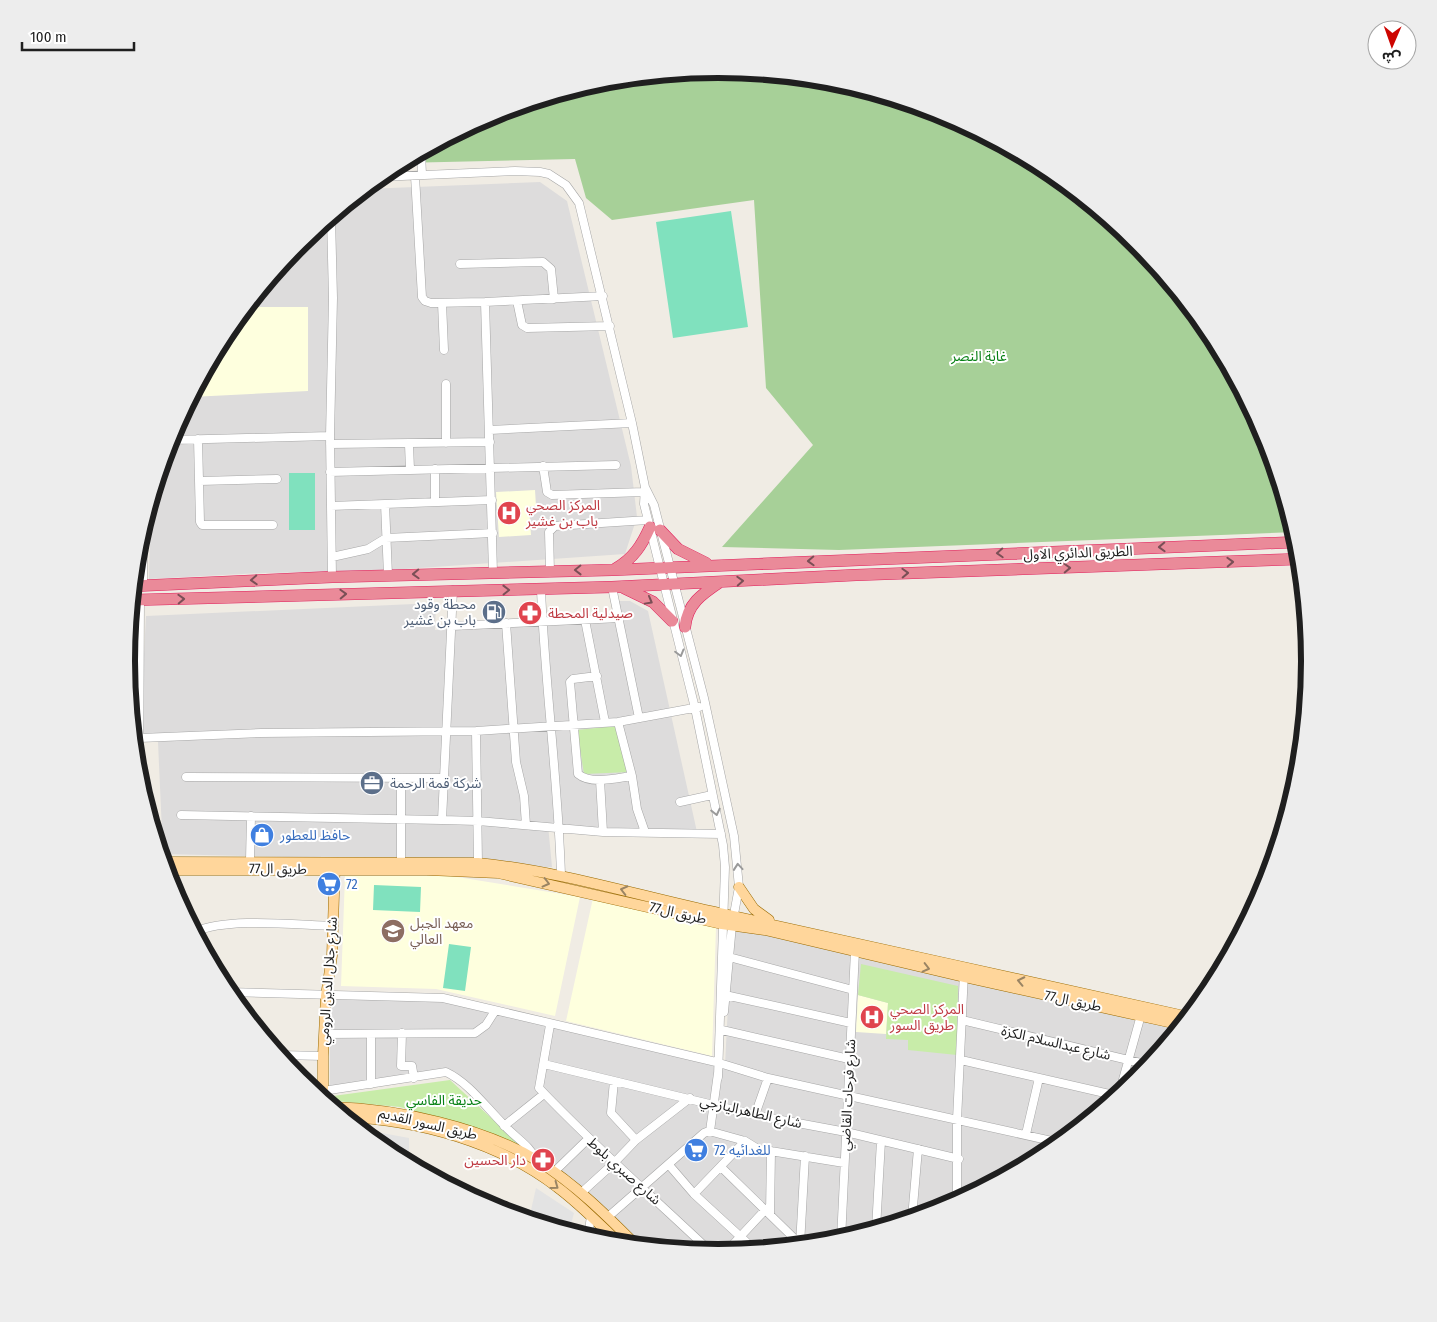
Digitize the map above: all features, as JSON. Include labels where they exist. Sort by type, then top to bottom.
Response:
[{"type":"highway","points":[[612,570],[632,557],[653,526],[678,549],[693,558],[710,564]]},
{"type":"highway","name":"الطريق الدائري الاول","points":[[140,585],[388,575],[612,570],[710,564],[860,560],[1290,542]]},
{"type":"highway","name":"الطريق الدائري الاول","points":[[138,600],[452,590],[541,590],[856,575],[1293,559]]},
{"type":"highway","points":[[685,628],[687,614],[694,603],[720,582]]},
{"type":"highway","points":[[617,587],[653,602],[672,621]]},
{"type":"main road","points":[[171,862],[250,860],[335,866],[401,862],[478,863],[561,875],[728,920],[774,923],[964,973]]},
{"type":"main road","name":"طريق ال77","points":[[174,870],[335,866],[498,873],[728,920],[855,951],[1181,1016]]},
{"type":"main road","name":"شارع جلال الدين الرومي","points":[[323,1090],[326,996],[333,926],[335,866]]},
{"type":"main road","points":[[738,887],[754,909],[774,923]]},
{"type":"main road","name":"طريق ال77","points":[[964,973],[1175,1023]]},
{"type":"main road","name":"طريق السور القديم","points":[[344,1108],[412,1117],[487,1143],[557,1186],[609,1234]]},
{"type":"main road","name":"طريق السور القديم","points":[[356,1118],[422,1127],[516,1148],[554,1172],[581,1193],[609,1216],[629,1238]]},
{"type":"street","points":[[420,160],[418,176],[422,296],[424,301],[431,303],[485,302],[603,296]]},
{"type":"street","points":[[392,177],[515,171],[540,172],[566,185],[579,203],[603,296],[632,423],[645,490],[644,504],[653,526],[668,584],[672,621],[695,708],[721,834],[725,867],[729,957],[718,1063]]},
{"type":"street","points":[[331,225],[333,298],[330,472],[332,577]]},
{"type":"street","points":[[460,264],[543,262],[551,270],[554,299]]},
{"type":"street","points":[[517,301],[522,325],[527,328],[610,326]]},
{"type":"street","points":[[485,302],[493,572]]},
{"type":"street","points":[[442,303],[444,350]]},
{"type":"street","points":[[446,384],[446,443]]},
{"type":"street","points":[[490,430],[632,423]]},
{"type":"street","points":[[198,439],[200,522],[202,526],[273,525]]},
{"type":"street","points":[[178,440],[330,440],[409,444],[490,442]]},
{"type":"street","points":[[409,444],[410,470]]},
{"type":"street","points":[[330,472],[616,465]]},
{"type":"street","points":[[543,466],[547,492],[552,495],[645,490]]},
{"type":"street","points":[[435,469],[436,502]]},
{"type":"street","points":[[200,481],[277,479]]},
{"type":"street","points":[[645,490],[653,500],[653,526]]},
{"type":"street","points":[[331,506],[492,500]]},
{"type":"street","points":[[385,504],[388,575]]},
{"type":"street","points":[[550,571],[549,532],[555,526],[653,526]]},
{"type":"street","points":[[332,557],[368,549],[386,538],[493,532]]},
{"type":"street","points":[[668,584],[685,628],[705,706],[734,836],[738,887],[728,920],[718,1077],[710,1131]]},
{"type":"street","points":[[617,587],[620,618],[639,718]]},
{"type":"street","points":[[442,820],[445,731],[452,626],[452,590]]},
{"type":"street","points":[[541,590],[549,724],[560,828],[561,875]]},
{"type":"street","points":[[137,618],[140,737]]},
{"type":"street","points":[[452,626],[620,618]]},
{"type":"street","points":[[585,620],[605,722]]},
{"type":"street","points":[[506,623],[517,773],[524,796],[526,825]]},
{"type":"street","points":[[597,676],[571,680],[578,774],[585,778],[600,780],[632,776]]},
{"type":"street","points":[[140,738],[408,729],[476,730],[549,724],[618,722],[705,706]]},
{"type":"street","points":[[618,722],[632,776],[637,809],[645,832]]},
{"type":"street","points":[[476,730],[478,863]]},
{"type":"street","points":[[186,777],[444,778]]},
{"type":"street","points":[[401,778],[401,862]]},
{"type":"street","points":[[600,780],[603,832]]},
{"type":"street","points":[[680,802],[712,795]]},
{"type":"street","points":[[181,815],[402,818],[478,821],[603,832],[721,834]]},
{"type":"street","points":[[250,816],[250,860]]},
{"type":"street","points":[[201,930],[216,926],[245,924],[333,926]]},
{"type":"street","name":"شارع فرحات القاضي","points":[[841,1231],[855,951]]},
{"type":"street","points":[[729,957],[853,990]]},
{"type":"street","points":[[957,1193],[959,1159],[957,1120],[964,973]]},
{"type":"street","points":[[239,993],[431,996],[718,1063],[768,1078],[1051,1140]]},
{"type":"street","points":[[725,995],[851,1023]]},
{"type":"street","points":[[325,1034],[475,1033],[486,1026],[495,1011]]},
{"type":"street","points":[[1122,1082],[1141,1015]]},
{"type":"street","name":"شارع عبدالسلام الكزة","points":[[962,1020],[1141,1063]]},
{"type":"street","points":[[504,1126],[542,1091],[550,1025]]},
{"type":"street","points":[[722,1030],[849,1059]]},
{"type":"street","points":[[402,1033],[401,1066],[412,1066],[414,1078]]},
{"type":"street","points":[[371,1084],[372,1034]]},
{"type":"street","points":[[289,1055],[323,1056]]},
{"type":"street","points":[[961,1060],[1110,1093]]},
{"type":"street","name":"شارع الطاهراليازجي","points":[[544,1064],[755,1115],[846,1132],[959,1159]]},
{"type":"street","points":[[328,1094],[371,1084],[446,1072],[479,1098],[504,1126],[534,1153],[537,1161]]},
{"type":"street","points":[[755,1115],[768,1078]]},
{"type":"street","points":[[1026,1134],[1039,1078]]},
{"type":"street","points":[[614,1080],[611,1113],[636,1140]]},
{"type":"street","name":"شارع صبري بلوط","points":[[542,1091],[588,1139],[644,1187],[702,1244]]},
{"type":"street","points":[[581,1193],[636,1140],[690,1098]]},
{"type":"street","points":[[609,1216],[704,1133],[710,1131],[745,1141],[758,1149],[844,1163]]},
{"type":"street","points":[[554,1172],[588,1139]]},
{"type":"street","points":[[694,1194],[745,1141]]},
{"type":"street","points":[[876,1223],[881,1141]]},
{"type":"street","points":[[913,1211],[918,1149]]},
{"type":"street","points":[[734,1244],[768,1212],[771,1151]]},
{"type":"street","points":[[803,1238],[805,1156]]},
{"type":"street","points":[[669,1164],[694,1194],[748,1243]]},
{"type":"street","points":[[721,1167],[797,1240]]},
{"type":"street","points":[[589,1230],[591,1216]]},
{"type":"shaded area","points":[[540,182],[567,201],[631,466],[637,517],[625,554],[376,571],[263,573],[149,579],[150,529],[166,473],[179,438],[213,369],[233,337],[280,276],[334,222],[376,189]]},
{"type":"shaded area","points":[[255,307],[308,307],[308,391],[198,397],[233,337]]},
{"type":"shaded area","points":[[535,490],[536,506],[529,507],[531,535],[499,537],[496,492]]},
{"type":"shaded area","points":[[618,601],[630,601],[648,611],[697,832],[548,825],[552,867],[530,868],[462,861],[168,854],[162,836],[158,742],[140,733],[146,616],[436,603],[435,630],[621,621]]},
{"type":"shaded area","points":[[345,876],[451,876],[580,897],[555,1016],[436,989],[341,986]]},
{"type":"shaded area","points":[[593,898],[716,927],[712,1056],[566,1021]]},
{"type":"shaded area","points":[[732,926],[1173,1026],[1131,1074],[1074,1124],[1010,1166],[942,1200],[870,1225],[795,1240],[757,1243],[680,1243],[633,1238],[446,1068],[330,1086],[330,999],[439,1001],[725,1065]]},
{"type":"shaded area","name":"المركز الصحي طريق السور","points":[[858,995],[888,1003],[886,1034],[856,1032]]},
{"type":"shaded area","points":[[374,1131],[409,1138],[409,1155]]},
{"type":"shaded area","points":[[536,1188],[574,1213],[571,1226],[530,1214]]},
{"type":"green space","name":"غابة النصر","points":[[680,79],[757,79],[795,82],[832,89],[870,97],[906,108],[977,138],[1043,176],[1074,198],[1131,248],[1181,306],[1204,337],[1242,403],[1271,473],[1287,532],[839,550],[722,547],[813,445],[766,388],[754,200],[612,220],[586,198],[575,159],[416,163],[460,138],[531,108],[567,97],[605,89],[642,82]]},
{"type":"green space","points":[[731,211],[748,327],[673,338],[656,222]]},
{"type":"green space","points":[[289,473],[315,473],[315,530],[289,530]]},
{"type":"green space","points":[[616,726],[630,772],[584,774],[577,730]]},
{"type":"green space","points":[[374,885],[421,887],[420,912],[373,910]]},
{"type":"green space","points":[[449,944],[471,947],[465,991],[443,988]]},
{"type":"green space","points":[[861,964],[958,986],[957,1055],[908,1050],[908,1040],[886,1039],[888,1003],[858,995]]},
{"type":"green space","name":"حديقة الفاسي","points":[[450,1080],[525,1149],[466,1125],[400,1107],[336,1101],[333,1096]]},
{"type":"place","name":"المركز الصحي باب بن غشير","points":[[509,513]]},
{"type":"place","name":"محطة وقود باب بن غشير","points":[[494,612]]},
{"type":"place","name":"صيدلية المحطة","points":[[530,613]]},
{"type":"place","name":"شركة قمة الرحمة","points":[[372,783]]},
{"type":"place","name":"حافظ للعطور","points":[[262,835]]},
{"type":"place","name":"72","points":[[329,884]]},
{"type":"place","name":"معهد الجبل العالي","points":[[393,931]]},
{"type":"place","name":"المركز الصحي طريق السور","points":[[872,1017]]},
{"type":"place","name":"72 للغدائيه","points":[[696,1150]]},
{"type":"place","name":"دار الحسين","points":[[543,1160]]}]
